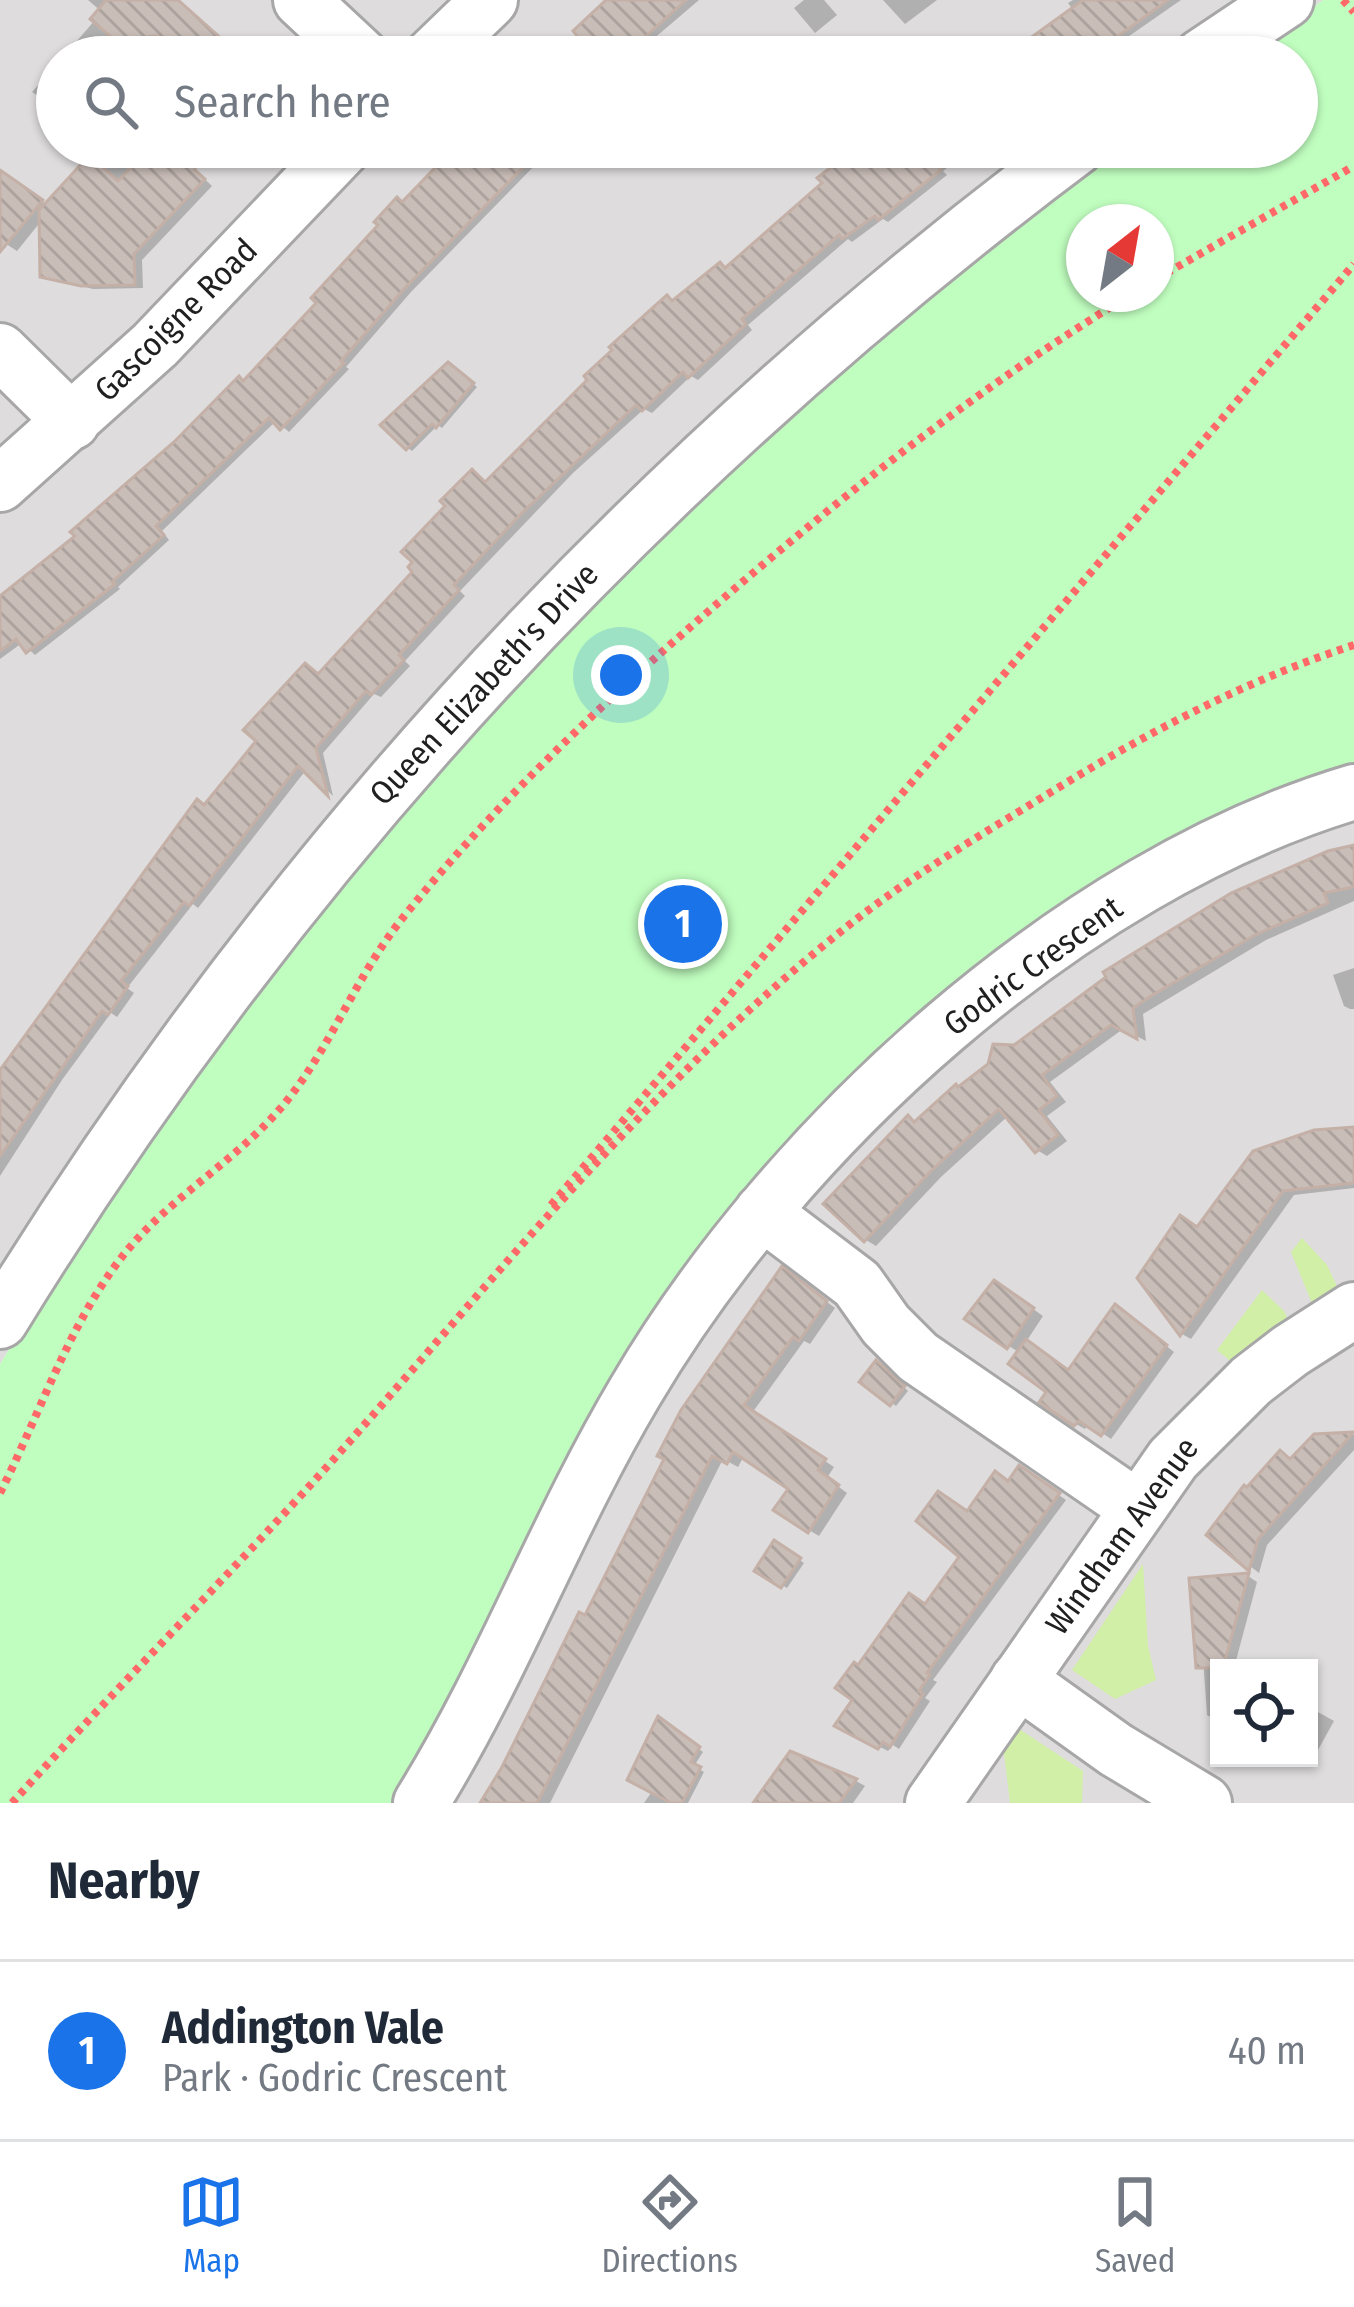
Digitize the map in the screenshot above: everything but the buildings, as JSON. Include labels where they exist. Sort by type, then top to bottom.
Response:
[{"type":"street","points":[[301,0],[340,36]]},
{"type":"street","points":[[452,36],[490,0]]},
{"type":"street","points":[[1232,36],[1286,0]]},
{"type":"street","name":"Gascoigne Road","points":[[0,484],[203,297],[324,168]]},
{"type":"street","name":"Queen Elizabeth's Drive","points":[[0,1321],[88,1181],[209,1012],[354,826],[447,718],[592,567],[760,404],[879,300],[1050,168]]},
{"type":"street","points":[[0,351],[72,422]]},
{"type":"street","name":"Godric Crescent","points":[[422,1803],[475,1711],[582,1489],[637,1389],[685,1313],[762,1212],[885,1081],[984,997],[1084,924],[1227,843],[1354,792]]},
{"type":"street","points":[[762,1212],[856,1284],[918,1357],[1136,1507]]},
{"type":"street","name":"Windham Avenue","points":[[932,1803],[1173,1459],[1241,1390],[1292,1349],[1354,1310]]},
{"type":"street","points":[[1018,1680],[1116,1750],[1204,1803]]},
{"type":"path","points":[[1343,0],[1354,12]]},
{"type":"path","points":[[1174,269],[1354,166]]},
{"type":"path","points":[[12,1803],[250,1552],[453,1321],[1354,264]]},
{"type":"path","points":[[0,1493],[104,1282],[152,1224],[268,1123],[310,1066],[381,945],[506,802],[630,680],[812,523],[1007,374],[1104,312]]},
{"type":"path","points":[[453,1321],[677,1081],[850,924],[976,838],[1137,740],[1298,663],[1354,645]]},
{"type":"shaded area","points":[[0,0],[1323,0],[1275,36],[36,36],[36,168],[1089,168],[1068,183],[73,1247],[0,1364]]},
{"type":"shaded area","points":[[1354,732],[1354,1803],[352,1803],[653,1255]]},
{"type":"green space","points":[[1323,0],[1354,0],[1354,774],[846,1097],[403,1803],[0,1803],[0,1364],[153,1128],[354,863],[543,650],[763,434],[1089,168],[1318,168],[1318,36],[1276,36]]},
{"type":"green space","points":[[1302,1238],[1327,1265],[1342,1297],[1316,1313],[1291,1252]]},
{"type":"green space","points":[[1262,1290],[1284,1311],[1293,1329],[1240,1369],[1217,1350]]},
{"type":"green space","points":[[1143,1564],[1148,1646],[1156,1680],[1115,1699],[1072,1670]]},
{"type":"green space","points":[[1013,1725],[1083,1771],[1082,1803],[1010,1803],[1002,1736]]},
{"type":"place","name":"Addington Vale","points":[[683,924]]}]
